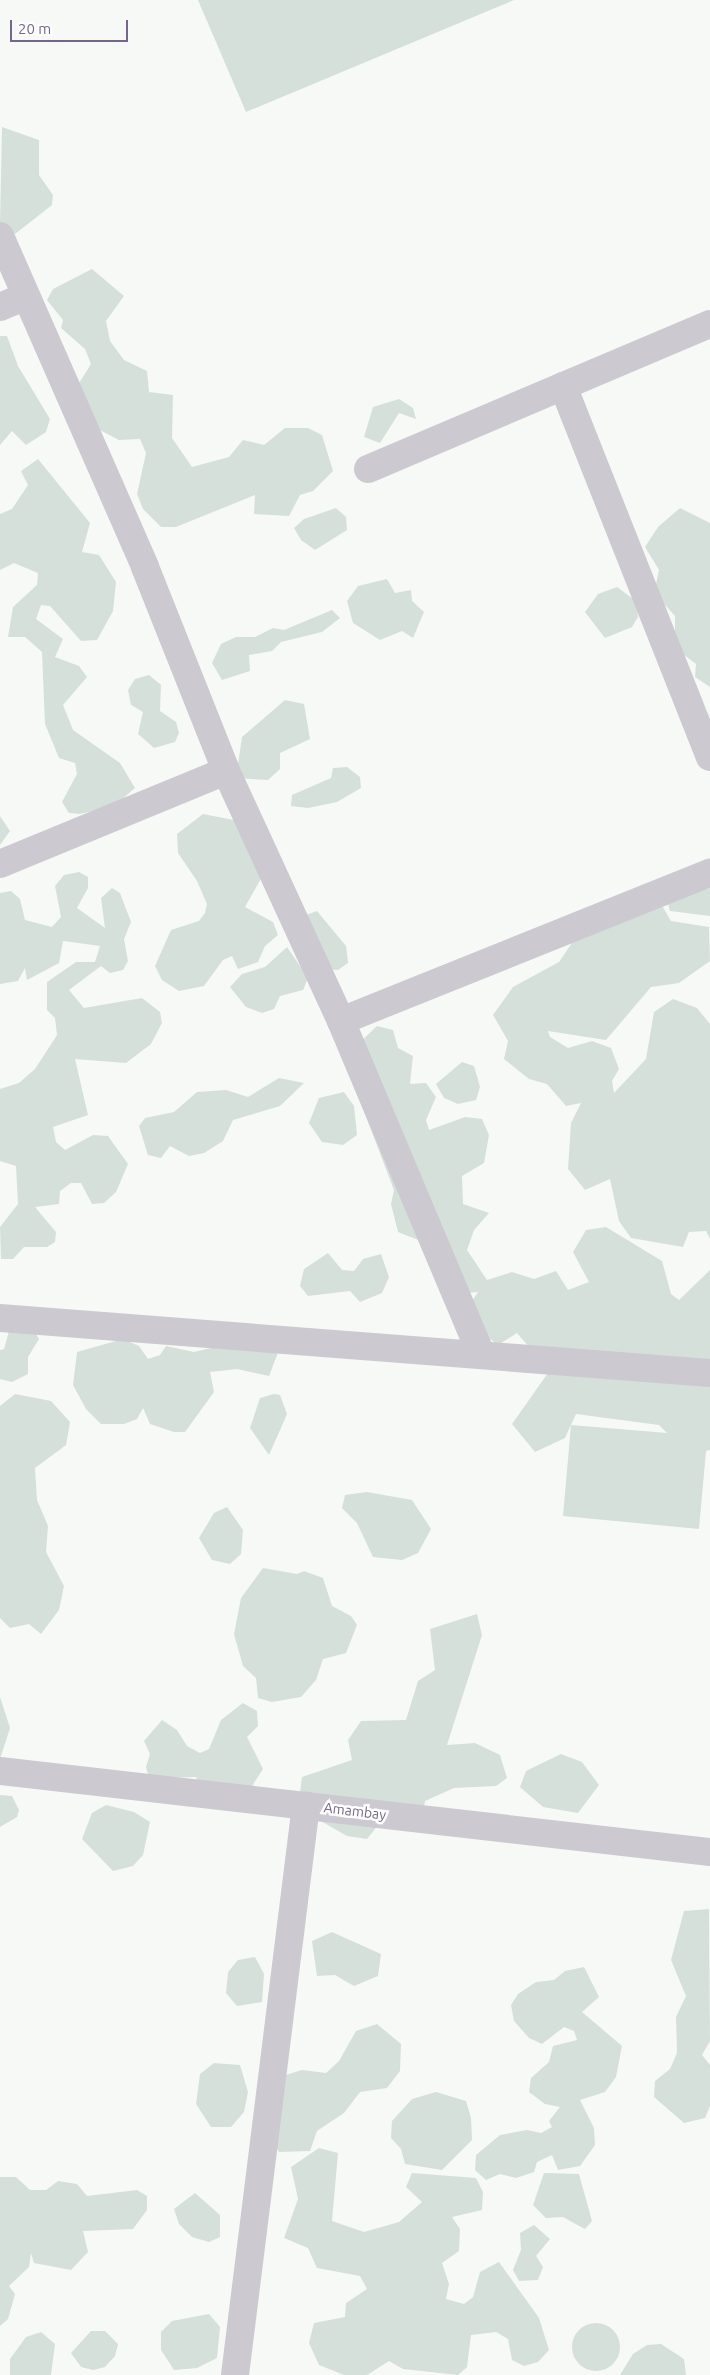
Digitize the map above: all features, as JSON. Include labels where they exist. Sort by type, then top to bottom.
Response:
[{"type":"street","points":[[0,236],[145,567],[226,770],[342,1021],[480,1352]]},
{"type":"street","points":[[0,307],[26,296]]},
{"type":"street","points":[[368,469],[710,324]]},
{"type":"street","points":[[564,386],[710,757]]},
{"type":"street","points":[[0,864],[226,770]]},
{"type":"street","points":[[342,1021],[710,873]]},
{"type":"street","points":[[0,1318],[480,1352],[710,1373]]},
{"type":"street","name":"Amambay","points":[[0,1771],[710,1852]]},
{"type":"street","points":[[235,2375],[306,1805]]},
{"type":"shaded area","points":[[198,0],[514,0],[246,112]]},
{"type":"shaded area","points":[[2,127],[39,140],[39,175],[53,195],[52,205],[15,234],[0,222]]},
{"type":"shaded area","points":[[92,269],[124,296],[106,321],[110,341],[124,360],[147,371],[149,392],[173,395],[172,438],[192,467],[229,457],[243,440],[264,445],[285,428],[308,428],[322,435],[333,471],[313,491],[300,495],[289,516],[254,514],[255,495],[176,527],[161,527],[143,509],[137,494],[146,453],[140,439],[119,440],[90,425],[69,399],[91,364],[85,349],[61,328],[63,320],[47,300],[53,289]]},
{"type":"shaded area","points":[[0,336],[7,336],[18,366],[50,419],[46,432],[26,445],[12,431],[0,445]]},
{"type":"shaded area","points":[[399,399],[413,408],[416,419],[399,413],[380,443],[364,437],[373,407]]},
{"type":"shaded area","points":[[38,459],[90,523],[82,552],[99,555],[116,582],[113,611],[97,640],[81,641],[50,606],[41,605],[36,619],[63,639],[55,657],[79,666],[87,677],[63,705],[73,730],[120,763],[135,788],[114,806],[80,814],[69,813],[62,802],[77,774],[75,763],[59,758],[45,724],[42,652],[25,637],[8,637],[13,607],[37,585],[38,573],[14,563],[0,570],[0,514],[12,509],[28,485],[21,471]]},
{"type":"shaded area","points":[[336,508],[346,517],[347,530],[315,550],[301,540],[294,528],[304,519]]},
{"type":"shaded area","points":[[680,508],[710,523],[710,687],[695,677],[696,664],[683,654],[675,633],[675,616],[654,593],[659,570],[645,547],[658,527]]},
{"type":"shaded area","points":[[387,579],[395,593],[411,590],[412,601],[424,612],[413,638],[402,631],[380,640],[353,623],[347,601],[358,586]]},
{"type":"shaded area","points":[[617,587],[636,601],[638,617],[632,627],[605,638],[585,612],[598,594]]},
{"type":"shaded area","points":[[332,610],[340,618],[322,632],[281,642],[272,651],[249,655],[250,671],[222,680],[212,663],[221,644],[236,637],[255,637],[273,628],[284,630]]},
{"type":"shaded area","points":[[149,675],[161,685],[160,711],[176,722],[179,733],[175,742],[154,748],[138,734],[143,712],[131,705],[128,690],[135,679]]},
{"type":"shaded area","points":[[285,700],[304,704],[310,739],[280,753],[280,769],[268,780],[236,778],[242,737]]},
{"type":"shaded area","points":[[347,767],[360,777],[361,788],[337,802],[308,808],[291,806],[292,795],[331,778],[333,768]]},
{"type":"shaded area","points":[[203,814],[244,822],[267,868],[245,907],[273,922],[278,935],[265,946],[258,962],[238,969],[232,956],[223,960],[204,986],[179,991],[162,980],[155,966],[171,930],[199,921],[205,913],[207,904],[197,881],[178,853],[177,834]]},
{"type":"shaded area","points":[[0,816],[10,831],[0,845]]},
{"type":"shaded area","points":[[79,872],[88,877],[88,888],[77,908],[105,928],[101,898],[112,888],[120,893],[131,922],[124,939],[128,961],[123,970],[110,973],[101,966],[69,990],[84,1008],[142,998],[160,1012],[162,1023],[151,1044],[126,1063],[75,1059],[88,1115],[53,1127],[56,1142],[65,1150],[93,1135],[108,1136],[128,1164],[116,1192],[104,1203],[92,1204],[81,1183],[71,1183],[60,1191],[59,1204],[35,1207],[56,1232],[55,1242],[47,1247],[24,1247],[13,1259],[1,1259],[0,1227],[18,1204],[16,1166],[0,1161],[0,1089],[19,1083],[35,1069],[57,1035],[55,1018],[47,1010],[47,982],[76,962],[95,962],[100,946],[63,941],[59,963],[27,980],[25,968],[18,981],[0,984],[0,893],[11,891],[20,899],[25,920],[52,927],[61,917],[55,886],[64,875]]},
{"type":"shaded area","points":[[703,883],[710,889],[710,916],[670,911],[666,897]]},
{"type":"shaded area","points":[[660,902],[671,921],[709,927],[710,961],[679,983],[651,987],[606,1040],[548,1031],[550,1037],[568,1048],[592,1041],[611,1048],[619,1069],[612,1081],[614,1093],[646,1059],[654,1012],[673,999],[697,1008],[710,1024],[710,1239],[706,1231],[689,1232],[683,1247],[631,1238],[619,1221],[610,1179],[585,1190],[568,1169],[571,1123],[581,1103],[566,1106],[547,1084],[529,1079],[504,1059],[508,1041],[493,1015],[513,987],[559,962],[574,940]]},
{"type":"shaded area","points":[[317,911],[346,946],[348,963],[338,970],[320,969],[301,917]]},
{"type":"shaded area","points":[[287,947],[308,978],[303,990],[280,996],[274,1009],[262,1013],[246,1007],[230,987],[242,974],[265,967]]},
{"type":"shaded area","points":[[377,1026],[393,1030],[398,1048],[413,1056],[410,1084],[426,1083],[436,1097],[426,1120],[429,1130],[465,1117],[482,1119],[489,1135],[484,1163],[462,1176],[463,1204],[489,1213],[474,1230],[467,1250],[487,1280],[512,1272],[534,1279],[556,1271],[568,1290],[589,1282],[573,1252],[586,1230],[606,1227],[662,1261],[671,1294],[679,1300],[710,1270],[710,1450],[706,1451],[699,1529],[563,1516],[571,1425],[667,1433],[659,1425],[576,1414],[565,1438],[535,1452],[512,1424],[555,1363],[530,1348],[517,1333],[498,1345],[478,1330],[470,1304],[478,1292],[463,1293],[426,1243],[398,1232],[391,1204],[394,1190],[360,1101],[355,1047]]},
{"type":"shaded area","points":[[462,1062],[474,1066],[480,1087],[476,1100],[458,1104],[444,1098],[436,1084]]},
{"type":"shaded area","points":[[279,1078],[304,1083],[280,1106],[233,1120],[223,1141],[204,1153],[189,1156],[170,1146],[161,1158],[148,1155],[139,1126],[145,1118],[174,1112],[197,1092],[226,1090],[248,1097]]},
{"type":"shaded area","points":[[344,1092],[354,1106],[357,1135],[343,1145],[322,1142],[309,1123],[319,1098]]},
{"type":"shaded area","points":[[328,1253],[342,1270],[354,1271],[363,1259],[381,1254],[389,1277],[382,1293],[360,1302],[350,1291],[308,1296],[300,1286],[304,1269]]},
{"type":"shaded area","points":[[33,1329],[39,1339],[28,1357],[28,1374],[12,1382],[0,1379],[0,1350],[4,1349],[9,1331]]},
{"type":"shaded area","points":[[123,1339],[139,1346],[148,1359],[160,1355],[166,1346],[194,1352],[211,1348],[279,1350],[269,1376],[237,1369],[210,1372],[214,1392],[185,1432],[174,1432],[150,1424],[143,1408],[137,1419],[124,1424],[101,1424],[86,1409],[73,1385],[77,1352]]},
{"type":"shaded area","points":[[15,1394],[51,1401],[70,1422],[66,1445],[35,1468],[37,1500],[48,1526],[46,1552],[64,1586],[59,1610],[41,1634],[29,1624],[10,1628],[0,1618],[0,1406]]},
{"type":"shaded area","points":[[274,1394],[280,1395],[287,1414],[269,1455],[250,1428],[260,1398]]},
{"type":"shaded area","points":[[367,1492],[412,1500],[431,1529],[418,1553],[402,1560],[373,1557],[357,1523],[342,1508],[345,1495]]},
{"type":"shaded area","points":[[227,1507],[243,1530],[241,1554],[230,1564],[212,1560],[199,1538],[214,1513]]},
{"type":"shaded area","points":[[263,1568],[297,1574],[304,1571],[323,1578],[332,1606],[351,1616],[357,1625],[346,1653],[323,1659],[316,1680],[301,1697],[272,1702],[258,1698],[256,1678],[243,1666],[234,1634],[241,1598]]},
{"type":"shaded area","points":[[477,1614],[482,1635],[447,1745],[475,1743],[500,1755],[507,1778],[496,1786],[454,1788],[425,1801],[423,1813],[387,1814],[367,1839],[347,1836],[298,1808],[302,1777],[352,1760],[348,1740],[361,1721],[406,1720],[418,1681],[435,1670],[430,1629]]},
{"type":"shaded area","points":[[0,1697],[10,1728],[0,1759]]},
{"type":"shaded area","points":[[243,1703],[257,1711],[258,1726],[247,1737],[263,1769],[252,1786],[241,1789],[198,1782],[196,1777],[149,1778],[146,1767],[150,1754],[144,1741],[162,1720],[177,1730],[187,1746],[200,1753],[209,1749],[221,1720]]},
{"type":"shaded area","points":[[561,1754],[582,1762],[599,1785],[578,1813],[543,1807],[520,1787],[526,1771]]},
{"type":"shaded area","points":[[0,1795],[12,1796],[19,1810],[17,1817],[0,1827]]},
{"type":"shaded area","points":[[106,1805],[134,1812],[150,1822],[143,1855],[133,1866],[113,1871],[82,1839],[92,1813]]},
{"type":"shaded area","points":[[709,1909],[710,2041],[702,2055],[710,2065],[710,2106],[705,2118],[684,2123],[654,2097],[655,2081],[670,2069],[677,2053],[676,2017],[686,1996],[671,1960],[684,1911]]},
{"type":"shaded area","points":[[332,1932],[381,1954],[378,1976],[354,1986],[335,1975],[317,1976],[312,1941]]},
{"type":"shaded area","points":[[255,1957],[264,1974],[262,2002],[237,2006],[226,1993],[228,1972],[238,1960]]},
{"type":"shaded area","points":[[584,1967],[599,1997],[582,2012],[622,2046],[616,2077],[605,2092],[580,2100],[594,2128],[595,2145],[580,2166],[558,2170],[552,2155],[537,2162],[534,2172],[516,2178],[500,2174],[486,2180],[475,2170],[476,2155],[500,2135],[527,2130],[541,2133],[552,2127],[549,2121],[560,2107],[545,2104],[529,2092],[531,2078],[549,2062],[553,2046],[577,2040],[574,2031],[564,2027],[542,2044],[529,2038],[514,2021],[511,2005],[518,1994],[536,1982],[554,1980],[565,1971]]},
{"type":"shaded area","points":[[377,2024],[401,2044],[400,2071],[387,2088],[360,2092],[344,2113],[317,2131],[310,2151],[279,2152],[268,2135],[279,2077],[302,2070],[326,2073],[339,2061],[356,2031]]},
{"type":"shaded area","points":[[214,2063],[240,2065],[248,2092],[244,2112],[231,2127],[211,2127],[196,2104],[200,2074]]},
{"type":"shaded area","points":[[436,2092],[466,2101],[471,2118],[472,2140],[442,2170],[405,2164],[401,2149],[391,2138],[392,2121],[412,2099]]},
{"type":"shaded area","points":[[319,2148],[338,2153],[332,2221],[364,2232],[399,2222],[422,2202],[406,2187],[412,2173],[476,2178],[483,2192],[482,2210],[452,2217],[460,2229],[459,2251],[442,2263],[449,2284],[446,2299],[464,2304],[473,2297],[480,2272],[499,2262],[539,2318],[549,2350],[538,2362],[524,2366],[512,2360],[508,2339],[496,2332],[471,2335],[467,2367],[458,2375],[403,2369],[389,2361],[367,2375],[344,2375],[319,2365],[309,2343],[314,2323],[345,2317],[346,2303],[367,2289],[360,2276],[317,2268],[308,2248],[284,2238],[298,2199],[291,2167]]},
{"type":"shaded area","points":[[544,2173],[579,2174],[592,2221],[585,2229],[563,2217],[546,2218],[533,2205]]},
{"type":"shaded area","points":[[0,2177],[16,2177],[30,2190],[46,2190],[58,2181],[77,2184],[87,2196],[137,2190],[147,2196],[147,2210],[133,2229],[83,2231],[88,2252],[71,2270],[34,2263],[31,2253],[29,2267],[9,2286],[15,2294],[8,2319],[0,2326]]},
{"type":"shaded area","points":[[195,2193],[220,2215],[220,2237],[209,2242],[192,2237],[179,2224],[174,2209]]},
{"type":"shaded area","points":[[534,2225],[550,2239],[536,2256],[543,2267],[538,2280],[519,2281],[513,2270],[521,2250],[520,2233]]},
{"type":"shaded area","points":[[209,2314],[220,2327],[217,2358],[197,2368],[174,2370],[161,2350],[161,2332],[172,2321]]},
{"type":"shaded area","points":[[591,2323],[601,2323],[610,2327],[616,2333],[620,2347],[616,2361],[610,2367],[601,2371],[591,2371],[582,2367],[576,2361],[572,2352],[572,2342],[576,2333],[582,2327]]},
{"type":"shaded area","points":[[91,2331],[105,2331],[118,2344],[115,2356],[105,2367],[93,2370],[81,2367],[71,2353]]},
{"type":"shaded area","points":[[41,2332],[55,2344],[51,2375],[10,2375],[10,2359],[26,2337]]},
{"type":"shaded area","points":[[661,2344],[684,2359],[686,2375],[620,2375],[633,2354],[647,2345]]}]
